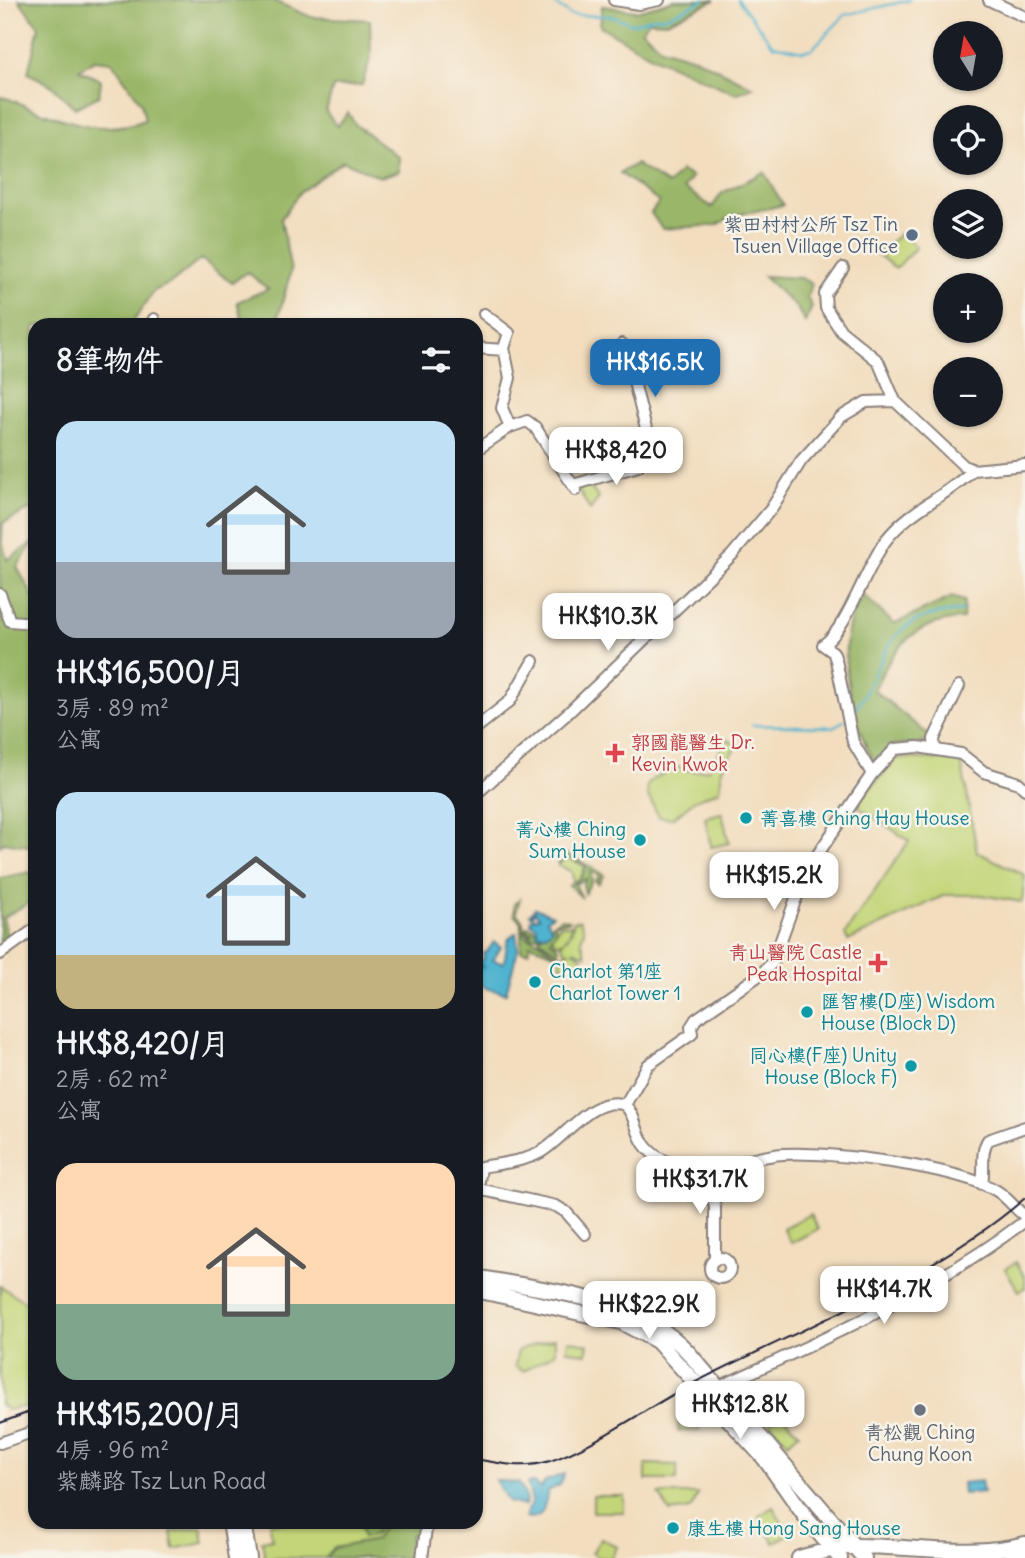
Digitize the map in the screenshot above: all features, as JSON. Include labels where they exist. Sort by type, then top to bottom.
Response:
[{"type":"main road","points":[[483,1278],[601,1303],[639,1315],[677,1340],[807,1519],[837,1553]]},
{"type":"main road","points":[[483,1291],[607,1318],[634,1327],[667,1350],[711,1390],[858,1554]]},
{"type":"main road","points":[[231,1529],[236,1558]]},
{"type":"main road","points":[[244,1529],[249,1558]]},
{"type":"main road","points":[[799,1558],[837,1553],[980,1551],[1025,1544]]},
{"type":"main road","points":[[1012,1558],[1025,1554]]},
{"type":"street","points":[[614,0],[639,4],[659,0]]},
{"type":"street","points":[[989,0],[1025,17]]},
{"type":"street","points":[[843,268],[825,294],[826,308],[850,340],[878,361],[895,401],[950,455],[973,470],[1025,465]]},
{"type":"street","points":[[484,314],[493,324],[509,333],[504,350],[510,378],[502,408],[510,427]]},
{"type":"street","points":[[483,445],[510,427],[530,423],[575,488],[638,466],[643,459],[646,429],[634,382],[635,363],[622,344]]},
{"type":"street","points":[[483,348],[504,350]]},
{"type":"street","points":[[483,788],[531,745],[538,746],[545,740],[548,732],[740,546],[771,509],[801,461],[841,417],[866,402],[895,401]]},
{"type":"street","points":[[872,774],[860,758],[847,718],[836,660],[832,652],[822,645],[836,632],[871,563],[888,537],[916,510],[960,483],[973,470]]},
{"type":"street","points":[[0,594],[10,621],[28,622]]},
{"type":"street","points":[[483,722],[510,701],[533,661]]},
{"type":"street","points":[[935,750],[934,739],[960,685]]},
{"type":"street","points":[[625,1105],[648,1065],[692,1034],[691,1027],[696,1019],[761,974],[773,962],[808,871],[872,774],[895,749],[961,754],[984,772],[1019,783],[1025,789]]},
{"type":"street","points":[[1,952],[28,934]]},
{"type":"street","points":[[483,1166],[537,1154],[589,1113],[618,1103],[625,1105]]},
{"type":"street","points":[[625,1105],[640,1139],[650,1151],[662,1160],[684,1168],[706,1169],[783,1154],[833,1156],[935,1170],[982,1184],[1000,1193],[1025,1218],[964,1264],[920,1289],[711,1390]]},
{"type":"street","points":[[982,1184],[985,1169],[983,1150],[988,1140],[1025,1126]]},
{"type":"street","points":[[706,1169],[715,1208],[715,1259]]},
{"type":"street","points":[[483,1190],[556,1206],[566,1212],[585,1234]]},
{"type":"street","points":[[0,1443],[28,1433]]},
{"type":"street","points":[[422,1558],[426,1529]]},
{"type":"green space","points":[[19,0],[272,0],[311,17],[370,20],[371,56],[362,85],[333,87],[326,112],[337,126],[348,113],[356,125],[399,157],[399,171],[380,177],[343,161],[300,192],[281,219],[291,271],[278,318],[242,318],[237,302],[268,289],[247,272],[232,283],[201,259],[173,282],[154,291],[136,318],[28,318],[28,510],[3,523],[2,541],[7,560],[28,546],[28,551],[17,567],[28,587],[28,846],[4,842],[0,846],[0,97],[58,118],[87,125],[116,127],[145,120],[141,103],[112,62],[94,60],[79,70],[101,80],[99,96],[75,108],[51,85],[28,73],[39,27]]},
{"type":"green space","points":[[674,0],[715,0],[667,22],[649,21],[642,30],[661,48],[698,59],[753,87],[736,94],[653,57],[600,26],[602,6],[637,11]]},
{"type":"green space","points":[[636,164],[668,185],[681,171],[692,177],[684,188],[712,207],[722,193],[764,172],[783,205],[732,216],[717,225],[662,229],[651,213],[659,202],[620,173]]},
{"type":"green space","points":[[901,233],[916,247],[896,269],[877,254]]},
{"type":"green space","points":[[763,276],[801,278],[812,284],[807,297],[812,307],[805,322],[797,308]]},
{"type":"green space","points":[[587,484],[599,498],[590,510],[578,489]]},
{"type":"green space","points":[[863,595],[894,624],[952,597],[964,601],[963,619],[931,625],[907,639],[889,661],[874,690],[931,737],[928,743],[892,745],[874,762],[854,712],[847,673],[847,635],[852,616]]},
{"type":"green space","points":[[727,739],[737,745],[722,768],[720,790],[695,800],[673,818],[659,817],[648,796],[647,786],[653,779],[677,767],[693,771],[709,769]]},
{"type":"green space","points":[[897,758],[961,760],[977,852],[1025,875],[1022,902],[981,895],[945,895],[848,941],[845,934],[909,841],[856,805]]},
{"type":"green space","points":[[722,813],[729,843],[711,847],[705,817]]},
{"type":"green space","points":[[568,854],[604,875],[598,884],[595,881],[600,876],[590,871],[592,880],[585,893],[583,885],[586,879],[575,884],[582,898],[569,885],[581,878],[586,866],[566,857],[558,865],[557,858]]},
{"type":"green space","points":[[566,857],[585,866],[581,878],[573,882],[572,872],[558,865]]},
{"type":"green space","points":[[28,872],[28,903],[3,918],[7,937],[0,942],[0,878]]},
{"type":"green space","points":[[520,899],[516,912],[523,922],[524,935],[540,942],[557,955],[530,944],[528,952],[521,951],[521,922],[514,915],[514,904]]},
{"type":"green space","points":[[561,918],[571,921],[555,923],[556,932],[550,940],[559,947],[559,953],[539,939],[542,935],[533,937],[525,932],[533,933],[525,930],[527,926],[546,934],[551,930],[551,925]]},
{"type":"green space","points":[[580,920],[584,931],[581,940],[586,955],[573,950],[583,958],[575,967],[561,966],[560,955],[571,951],[566,951],[561,944],[571,933],[574,921]]},
{"type":"green space","points":[[560,925],[571,925],[571,928],[565,939],[557,943],[552,938]]},
{"type":"green space","points":[[810,1214],[818,1229],[791,1243],[783,1228]]},
{"type":"green space","points":[[1016,1262],[1025,1277],[1025,1288],[1019,1291],[1005,1269]]},
{"type":"green space","points":[[0,1286],[28,1304],[28,1406],[7,1410],[0,1404]]},
{"type":"green space","points":[[555,1338],[555,1353],[523,1371],[515,1366],[518,1350]]},
{"type":"green space","points":[[568,1340],[588,1344],[586,1354],[566,1350]]},
{"type":"green space","points":[[781,1413],[799,1433],[788,1443],[770,1423]]},
{"type":"green space","points":[[679,1420],[699,1421],[699,1431],[678,1431]]},
{"type":"green space","points":[[766,1452],[842,1538],[833,1540]]},
{"type":"green space","points":[[646,1464],[677,1465],[677,1480],[646,1480]]},
{"type":"green space","points":[[659,1494],[698,1494],[691,1509],[670,1512]]},
{"type":"green space","points":[[593,1496],[624,1496],[624,1512],[593,1512]]},
{"type":"green space","points":[[773,1507],[789,1534],[774,1543],[759,1516]]},
{"type":"green space","points":[[201,1529],[204,1543],[174,1549],[171,1532]]},
{"type":"green space","points":[[270,1529],[417,1529],[416,1535],[411,1535],[408,1558],[265,1558],[262,1541],[272,1539]]},
{"type":"green space","points":[[361,1529],[378,1529],[375,1534],[363,1538]]},
{"type":"green space","points":[[382,1529],[417,1529],[416,1535],[411,1535],[408,1558],[325,1558],[334,1548],[375,1540]]},
{"type":"green space","points":[[601,1538],[617,1547],[611,1558],[600,1558],[592,1553]]},
{"type":"water","points":[[535,908],[553,915],[547,919],[552,929],[546,934],[537,933],[537,927],[531,923],[531,919],[539,917],[534,910],[533,916],[530,914]]},
{"type":"water","points":[[516,933],[518,949],[506,993],[488,989],[483,986],[483,953],[486,953],[494,942],[501,947],[493,960],[503,963],[507,942]]},
{"type":"water","points":[[564,1474],[560,1485],[548,1491],[540,1514],[532,1518],[525,1517],[532,1501],[527,1483],[534,1483],[541,1488],[545,1481]]},
{"type":"water","points":[[495,1480],[519,1483],[526,1497],[525,1506],[508,1502]]},
{"type":"water","points":[[981,1481],[983,1492],[963,1494],[962,1483]]},
{"type":"waterway","points":[[549,0],[571,15],[611,16],[633,24],[654,17],[666,17],[704,0]]},
{"type":"waterway","points":[[738,0],[773,45],[803,51],[812,49],[845,15],[910,0]]},
{"type":"waterway","points":[[852,714],[889,645],[900,632],[915,621],[935,614],[962,611]]},
{"type":"waterway","points":[[752,725],[833,727],[844,721]]},
{"type":"tram line","points":[[483,1460],[531,1465],[567,1455],[690,1385],[907,1278],[989,1227],[1025,1198]]},
{"type":"tram line","points":[[0,1423],[28,1413]]},
{"type":"place","name":"紫田村村公所 Tsz Tin Tsuen Village Office","points":[[912,235]]},
{"type":"place","name":"郭國龍醫生 Dr. Kevin Kwok","points":[[615,753]]},
{"type":"place","name":"菁喜樓 Ching Hay House","points":[[746,818]]},
{"type":"place","name":"菁心樓 Ching Sum House","points":[[640,840]]},
{"type":"place","name":"青山醫院 Castle Peak Hospital","points":[[878,963]]},
{"type":"place","name":"Charlot 第1座 Charlot Tower 1","points":[[535,982]]},
{"type":"place","name":"匯智樓(D座) Wisdom House (Block D)","points":[[807,1012]]},
{"type":"place","name":"同心樓(F座) Unity House (Block F)","points":[[911,1066]]},
{"type":"place","name":"青松觀 Ching Chung Koon","points":[[920,1410]]},
{"type":"place","name":"康生樓 Hong Sang House","points":[[673,1528]]}]
